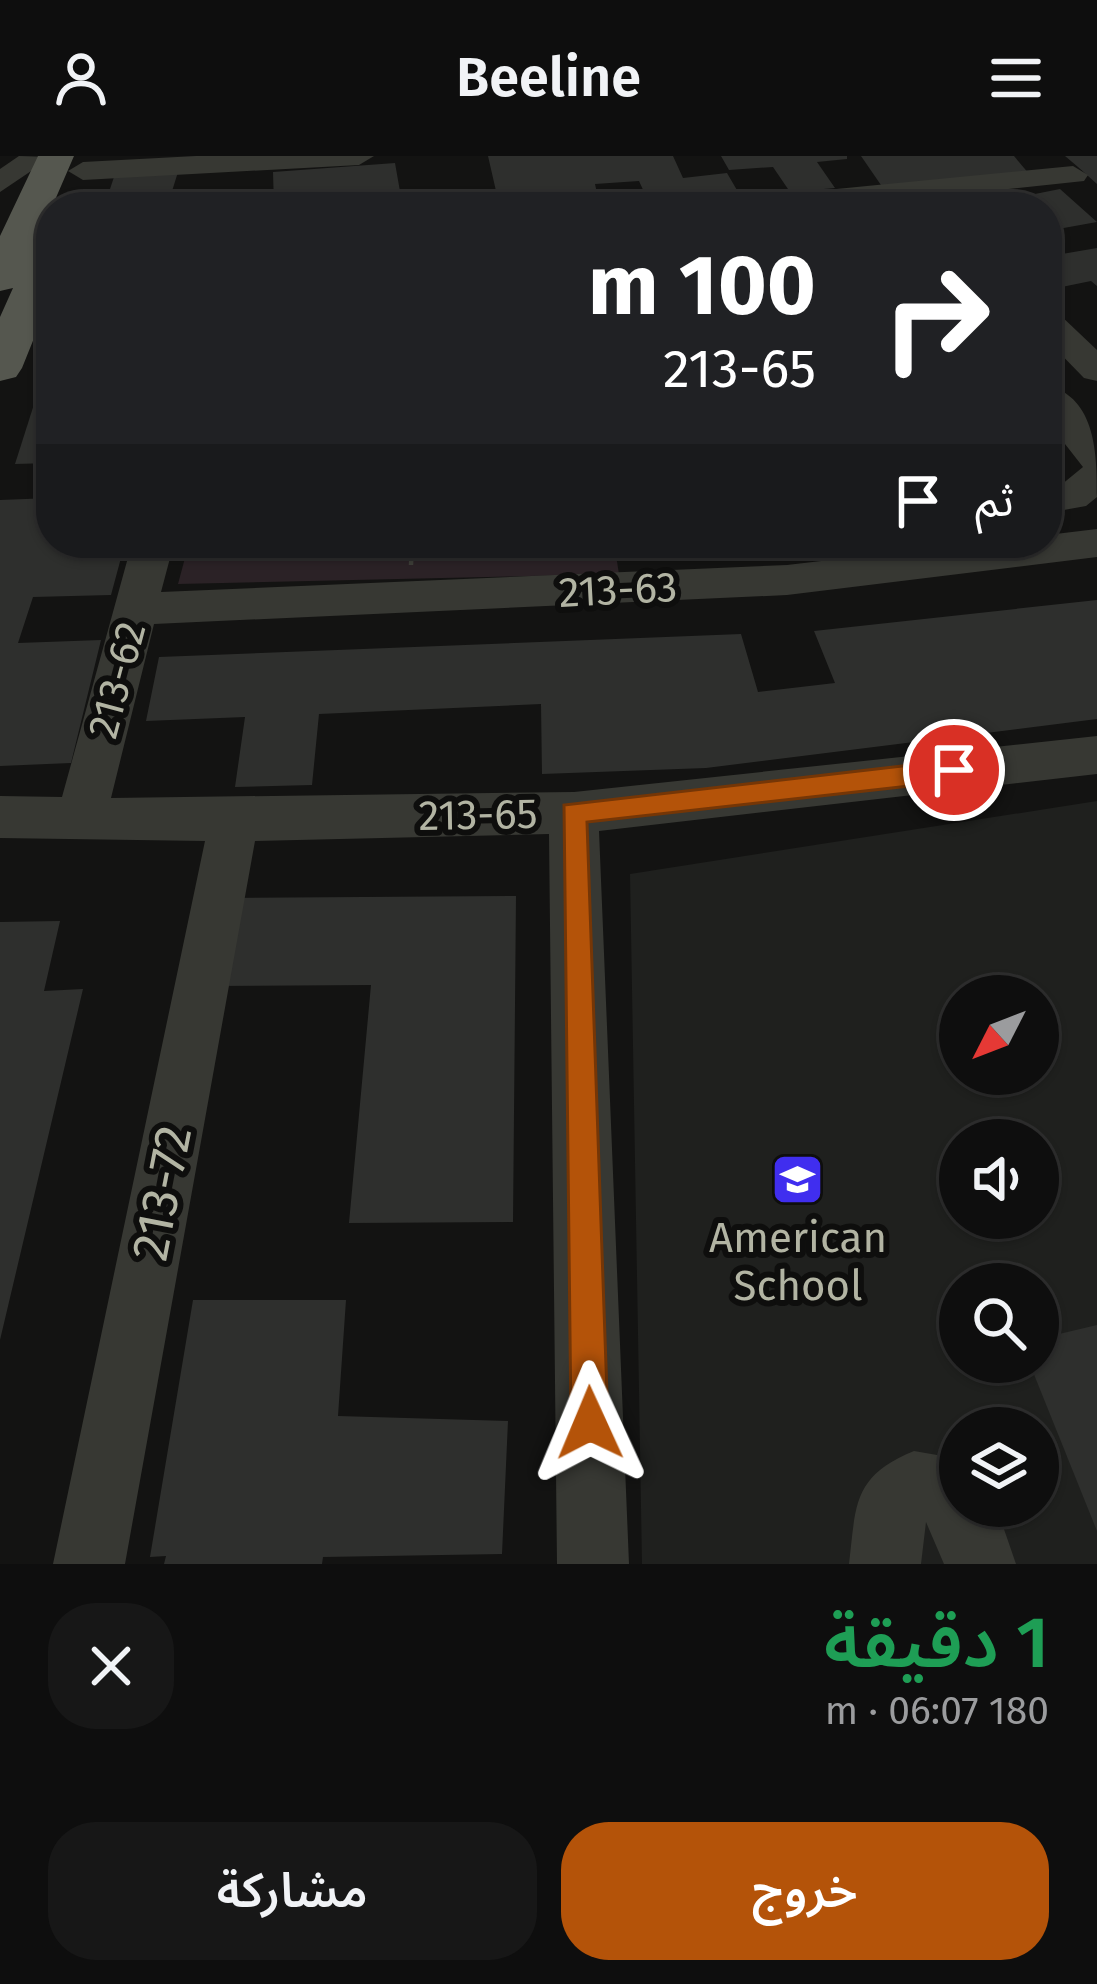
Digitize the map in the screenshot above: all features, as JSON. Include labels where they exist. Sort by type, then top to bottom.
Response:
[{"type":"main road","points":[[59,159],[65,192]]},
{"type":"main road","points":[[43,192],[59,159]]},
{"type":"main road","points":[[0,279],[36,206]]},
{"type":"main road","points":[[0,368],[36,282]]},
{"type":"street","points":[[0,183],[59,159],[248,169],[359,156]]},
{"type":"street","points":[[968,192],[1074,176]]},
{"type":"street","points":[[1062,342],[1097,370]]},
{"type":"street","points":[[1062,415],[1097,459]]},
{"type":"street","points":[[1062,498],[1072,497],[1097,476]]},
{"type":"street","name":"213-63","points":[[1062,548],[1097,543]]},
{"type":"street","name":"213-62","points":[[81,817],[149,558]]},
{"type":"street","points":[[645,558],[651,589]]},
{"type":"street","name":"213-63","points":[[136,609],[651,589],[990,558]]},
{"type":"street","name":"213-65","points":[[0,818],[234,821],[574,812],[1097,754]]},
{"type":"street","points":[[574,812],[593,1564]]},
{"type":"street","name":"213-72","points":[[89,1564],[234,821]]},
{"type":"street","points":[[885,1564],[892,1503],[914,1486],[943,1487],[961,1507],[980,1564]]},
{"type":"shaded area","points":[[185,558],[616,558],[619,574],[178,584]]},
{"type":"shaded area","name":"American School","points":[[1097,801],[1097,1564],[642,1564],[630,874]]},
{"type":"building","points":[[488,156],[673,156],[683,178],[727,173],[738,192],[644,192],[639,181],[595,184],[597,192],[480,192],[496,191]]},
{"type":"building","points":[[721,156],[847,159],[817,162],[835,188],[790,192],[773,167],[729,170]]},
{"type":"building","points":[[861,156],[1014,156],[1030,175],[883,188]]},
{"type":"building","points":[[1065,156],[1097,156],[1097,184],[1078,167]]},
{"type":"building","points":[[395,163],[400,192],[274,192],[273,172]]},
{"type":"building","points":[[178,172],[172,192],[109,192],[115,174]]},
{"type":"building","points":[[1060,189],[1097,222],[1062,228],[1062,192],[1045,192]]},
{"type":"building","points":[[1097,248],[1097,286],[1091,281],[1062,287],[1062,254]]},
{"type":"building","points":[[36,398],[36,463],[15,464]]},
{"type":"building","points":[[36,499],[36,558],[121,558],[111,595],[33,597],[18,643],[101,640],[71,763],[0,766],[0,500]]},
{"type":"building","points":[[1097,600],[1097,719],[706,768],[542,774],[541,704],[319,714],[312,785],[235,787],[245,717],[146,721],[159,657],[741,634],[758,692],[835,683],[814,631]]},
{"type":"building","points":[[516,896],[513,1222],[349,1223],[371,985],[211,986],[225,898]]},
{"type":"building","points":[[60,921],[44,991],[83,989],[0,1340],[0,922]]},
{"type":"building","points":[[193,1300],[346,1300],[338,1416],[508,1421],[502,1554],[323,1557],[322,1564],[164,1564],[166,1556],[150,1557]]},
{"type":"building","points":[[1097,1325],[1097,1531],[1059,1437],[1059,1407],[1047,1407],[1037,1383],[1059,1383],[1059,1334]]},
{"type":"place","name":"American School","points":[[798,1179]]},
{"type":"route","points":[[590,1423],[574,812],[954,770]]}]
